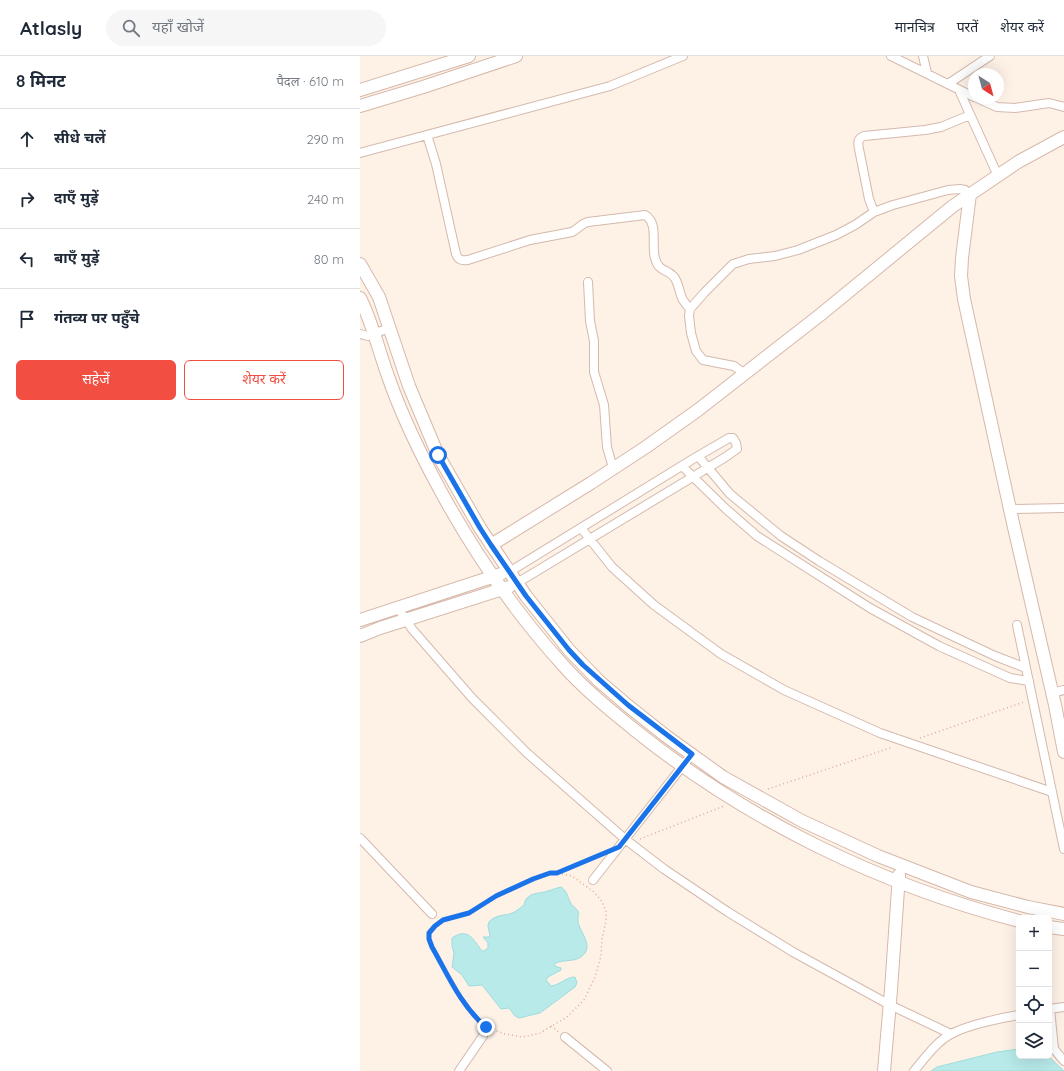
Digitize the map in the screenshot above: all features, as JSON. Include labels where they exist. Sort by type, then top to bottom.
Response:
[{"type":"street","points":[[360,90],[469,56]]},
{"type":"street","points":[[360,106],[430,85],[516,56]]},
{"type":"street","points":[[360,154],[610,86],[683,56]]},
{"type":"street","points":[[891,56],[968,94]]},
{"type":"street","points":[[923,56],[927,73]]},
{"type":"street","points":[[948,84],[990,56]]},
{"type":"street","points":[[959,90],[998,176]]},
{"type":"street","points":[[990,104],[997,107],[1015,108],[1049,104],[1064,107]]},
{"type":"street","points":[[874,212],[869,199],[859,149],[858,142],[860,137],[941,127],[970,116]]},
{"type":"street","points":[[427,135],[436,164],[456,254],[460,260],[468,260],[530,240],[572,232],[577,230],[584,223],[588,222],[645,215],[651,220],[653,229],[653,247],[658,266],[673,276],[683,300],[690,310]]},
{"type":"street","points":[[491,545],[613,468],[698,410],[820,315],[970,194],[1018,162],[1064,138]]},
{"type":"street","points":[[745,374],[734,366],[707,361],[699,356],[691,333],[689,316],[690,310],[704,293],[733,264],[749,259],[775,256],[798,250],[836,235],[854,226],[874,212],[893,205],[948,190],[960,189],[965,190],[970,194]]},
{"type":"street","points":[[970,194],[962,258],[961,276],[964,299],[1010,508],[1058,691],[1064,752]]},
{"type":"street","points":[[360,264],[379,297],[409,386],[438,455],[480,528],[509,572],[564,644],[583,665],[628,705],[723,777],[809,824],[878,856],[971,892],[1028,907],[1064,914]]},
{"type":"street","points":[[588,282],[590,321],[594,341],[594,372],[604,405],[607,446],[613,468]]},
{"type":"street","points":[[360,298],[389,380],[420,451],[465,533],[534,632],[563,665],[587,689],[662,752],[736,801],[791,833],[898,882],[952,902],[1016,920]]},
{"type":"street","points":[[360,334],[368,336],[389,328]]},
{"type":"street","points":[[360,620],[509,572],[729,438],[733,438],[736,443],[738,449],[517,583],[503,589],[380,628],[360,636]]},
{"type":"street","points":[[698,456],[730,494],[781,536],[912,617],[994,656],[1026,668]]},
{"type":"street","points":[[682,466],[758,536],[870,608],[939,646],[1010,678],[1028,681]]},
{"type":"street","points":[[1010,508],[1064,508]]},
{"type":"street","points":[[581,528],[612,567],[654,605],[721,654],[784,690],[880,733],[1052,792]]},
{"type":"street","points":[[398,608],[405,620],[496,723],[527,753],[628,841],[664,869],[728,912],[793,952],[890,1005],[951,1034]]},
{"type":"street","points":[[1017,625],[1064,849]]},
{"type":"street","points":[[593,880],[619,847],[628,841],[692,754]]},
{"type":"street","points":[[360,838],[432,914]]},
{"type":"street","points":[[884,1071],[898,882],[901,865]]},
{"type":"street","points":[[1052,927],[1064,929]]},
{"type":"street","points":[[1052,1009],[1064,1007]]},
{"type":"street","points":[[914,1071],[938,1044],[951,1034],[1002,1018],[1016,1016]]},
{"type":"street","points":[[1051,1023],[1054,1049],[1064,1061]]},
{"type":"street","points":[[458,1071],[483,1036]]},
{"type":"street","points":[[565,1037],[607,1071]]},
{"type":"path","points":[[628,841],[736,801]]},
{"type":"path","points":[[557,873],[572,876],[594,892],[601,900],[606,912],[601,956],[595,977],[584,1000],[567,1017],[540,1033],[523,1037],[505,1034],[486,1027],[478,1020],[459,996],[432,947],[429,939],[429,933],[443,920],[469,913],[496,896],[533,879],[550,873],[557,873],[619,847]]},
{"type":"water","points":[[561,887],[578,911],[579,924],[586,940],[587,949],[578,959],[562,961],[554,964],[555,966],[561,968],[561,970],[548,977],[546,980],[551,986],[575,977],[577,983],[575,987],[540,1013],[519,1018],[515,1016],[509,1008],[501,1009],[482,985],[469,986],[462,975],[452,967],[454,953],[452,938],[458,935],[466,934],[473,939],[482,951],[484,951],[488,948],[488,943],[483,937],[490,937],[488,925],[491,920],[498,916],[510,914],[516,911],[524,905],[527,898],[533,894]]},
{"type":"water","points":[[1016,1049],[1016,1059],[1051,1059],[1064,1071],[931,1071],[937,1067],[997,1052]]},
{"type":"route","points":[[438,455],[491,545],[526,596],[569,650],[599,681],[666,736],[692,754],[619,847],[557,873],[550,873],[533,879],[496,896],[469,913],[443,920],[429,933],[429,939],[432,947],[459,996],[469,1010],[486,1027]]}]
